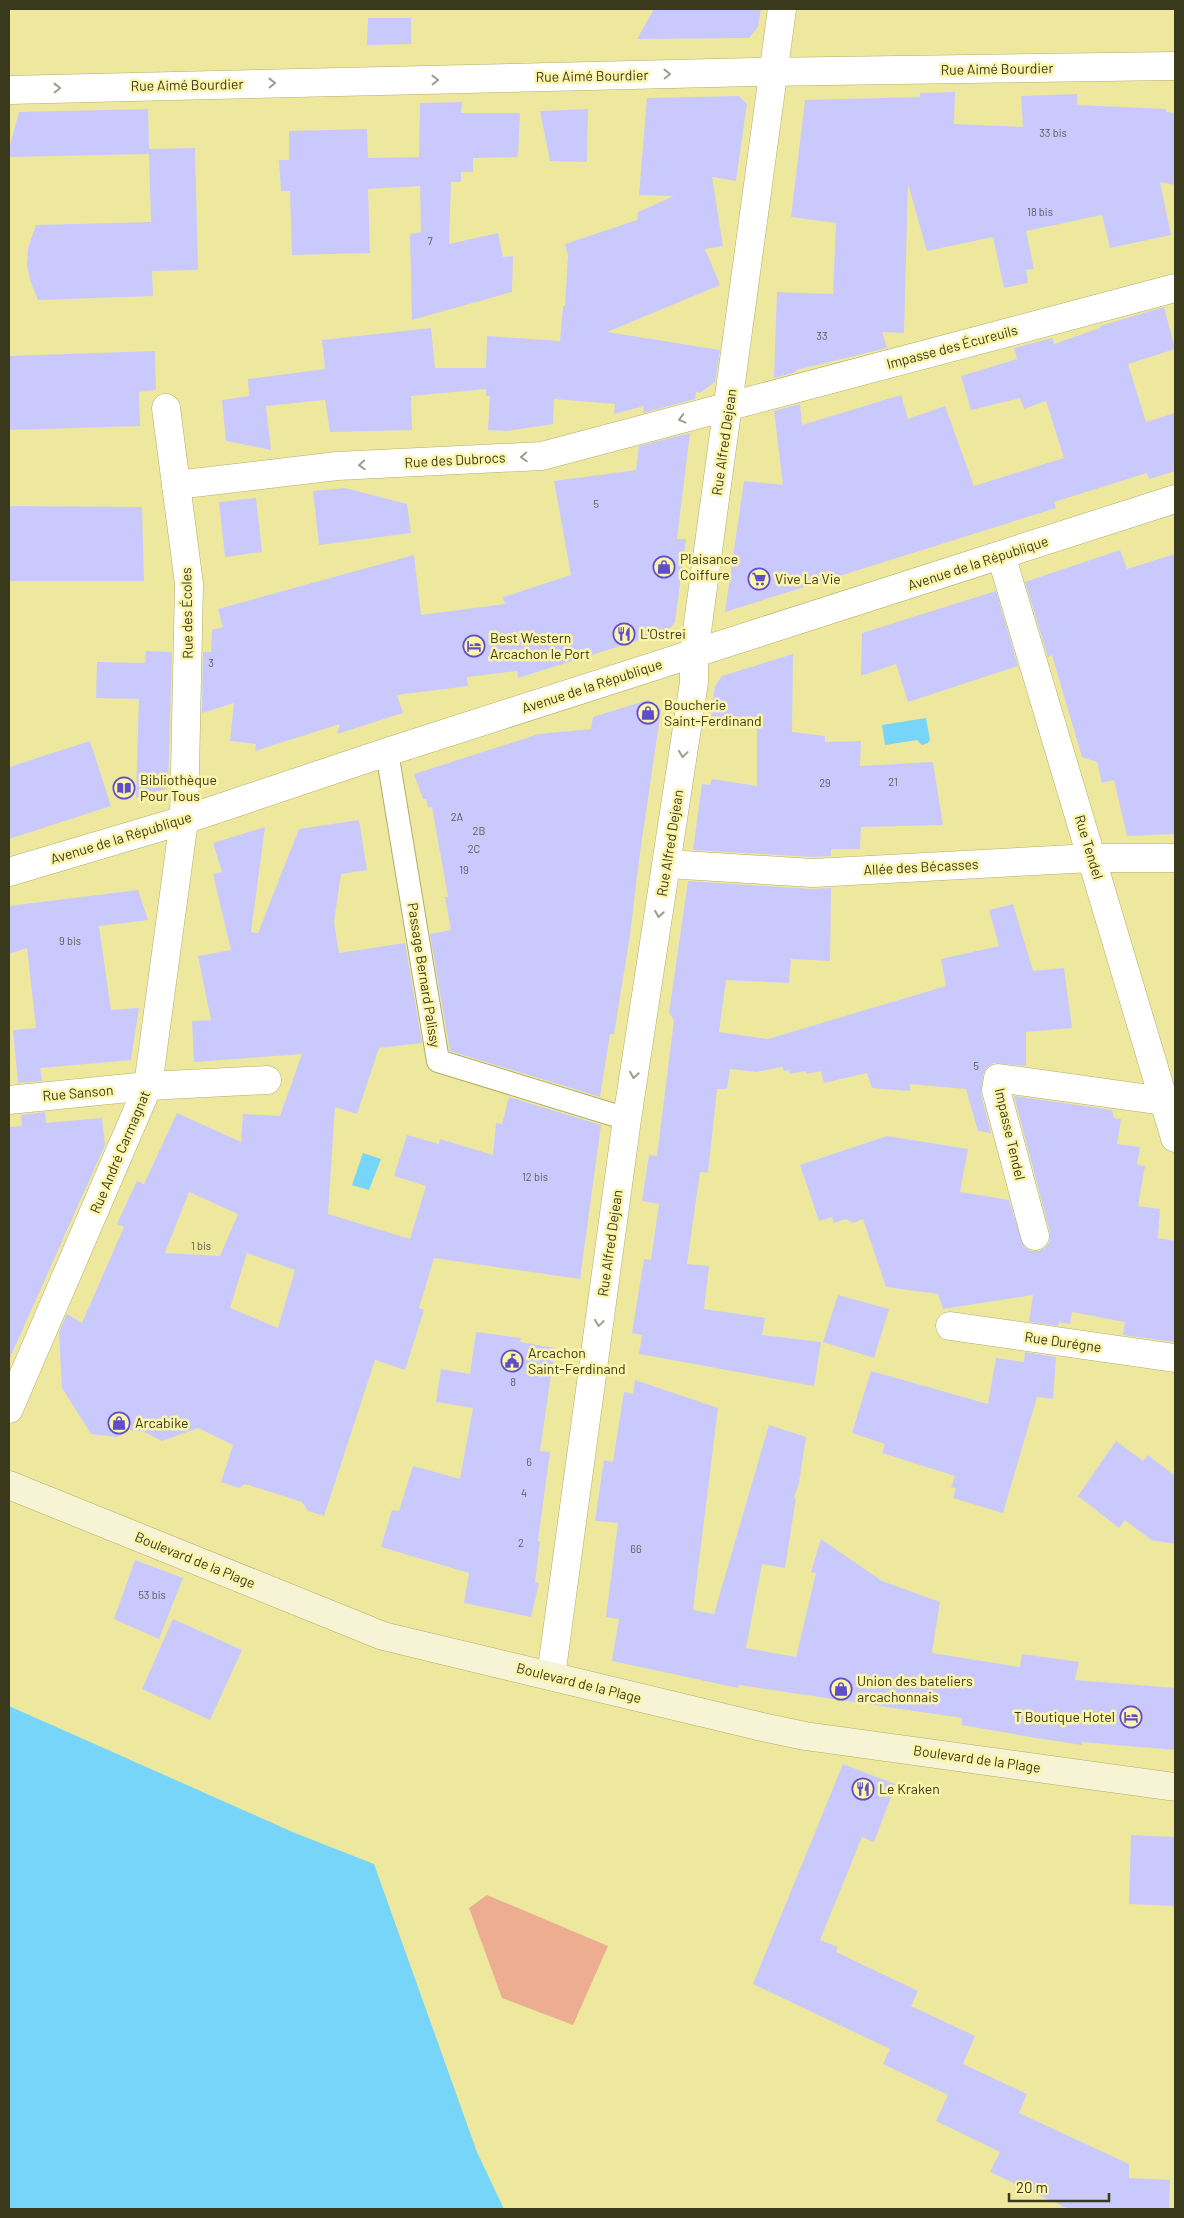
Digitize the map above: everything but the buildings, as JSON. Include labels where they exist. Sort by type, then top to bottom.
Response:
[{"type":"main road","name":"Boulevard de la Plage","points":[[9,1485],[383,1636],[806,1736],[1175,1787]]},
{"type":"street","name":"Rue Alfred Dejean","points":[[550,1676],[627,1119],[694,682],[694,653],[782,9]]},
{"type":"street","name":"Rue Aimé Bourdier","points":[[9,90],[772,72],[1175,66]]},
{"type":"street","name":"Impasse des Écureuils","points":[[729,406],[1175,288]]},
{"type":"street","name":"Rue des Dubrocs","points":[[176,485],[337,466],[542,456],[729,406]]},
{"type":"street","name":"Rue des Écoles","points":[[166,408],[189,584],[184,820]]},
{"type":"street","name":"Avenue de la République","points":[[9,872],[184,820],[387,752],[1175,499]]},
{"type":"street","name":"Rue Tendel","points":[[1001,555],[1175,1138]]},
{"type":"street","name":"Passage Bernard Palissy","points":[[387,752],[438,1061],[627,1119]]},
{"type":"street","name":"Rue André Carmagnat","points":[[9,1409],[148,1086],[184,820]]},
{"type":"street","name":"Allée des Bécasses","points":[[667,864],[814,873],[1092,858],[1175,858]]},
{"type":"street","name":"Impasse Tendel","points":[[1035,1236],[996,1090],[998,1078],[1164,1101]]},
{"type":"street","name":"Rue Sanson","points":[[9,1100],[148,1086],[267,1080]]},
{"type":"street","name":"Rue Durégne","points":[[950,1326],[1175,1358]]},
{"type":"shaded area","points":[[487,1895],[608,1946],[573,2025],[502,1998],[469,1908]]},
{"type":"water","points":[[926,718],[930,740],[928,743],[922,745],[917,740],[885,745],[882,725]]},
{"type":"water","points":[[363,1153],[381,1159],[369,1190],[352,1185]]},
{"type":"water","points":[[9,1706],[295,1833],[374,1864],[477,2152],[504,2209],[9,2209]]},
{"type":"place","name":"Plaisance Coiffure","points":[[664,567]]},
{"type":"place","name":"Vive La Vie","points":[[759,579]]},
{"type":"place","name":"L'Ostrei","points":[[624,634]]},
{"type":"place","name":"Best Western Arcachon le Port","points":[[474,646]]},
{"type":"place","name":"Boucherie Saint-Ferdinand","points":[[648,713]]},
{"type":"place","name":"Bibliothèque Pour Tous","points":[[124,788]]},
{"type":"place","name":"Arcachon Saint-Ferdinand","points":[[512,1361]]},
{"type":"place","name":"Arcabike","points":[[119,1423]]},
{"type":"place","name":"Union des bateliers arcachonnais","points":[[841,1689]]},
{"type":"place","name":"T Boutique Hotel","points":[[1131,1717]]},
{"type":"place","name":"Le Kraken","points":[[863,1789]]}]
